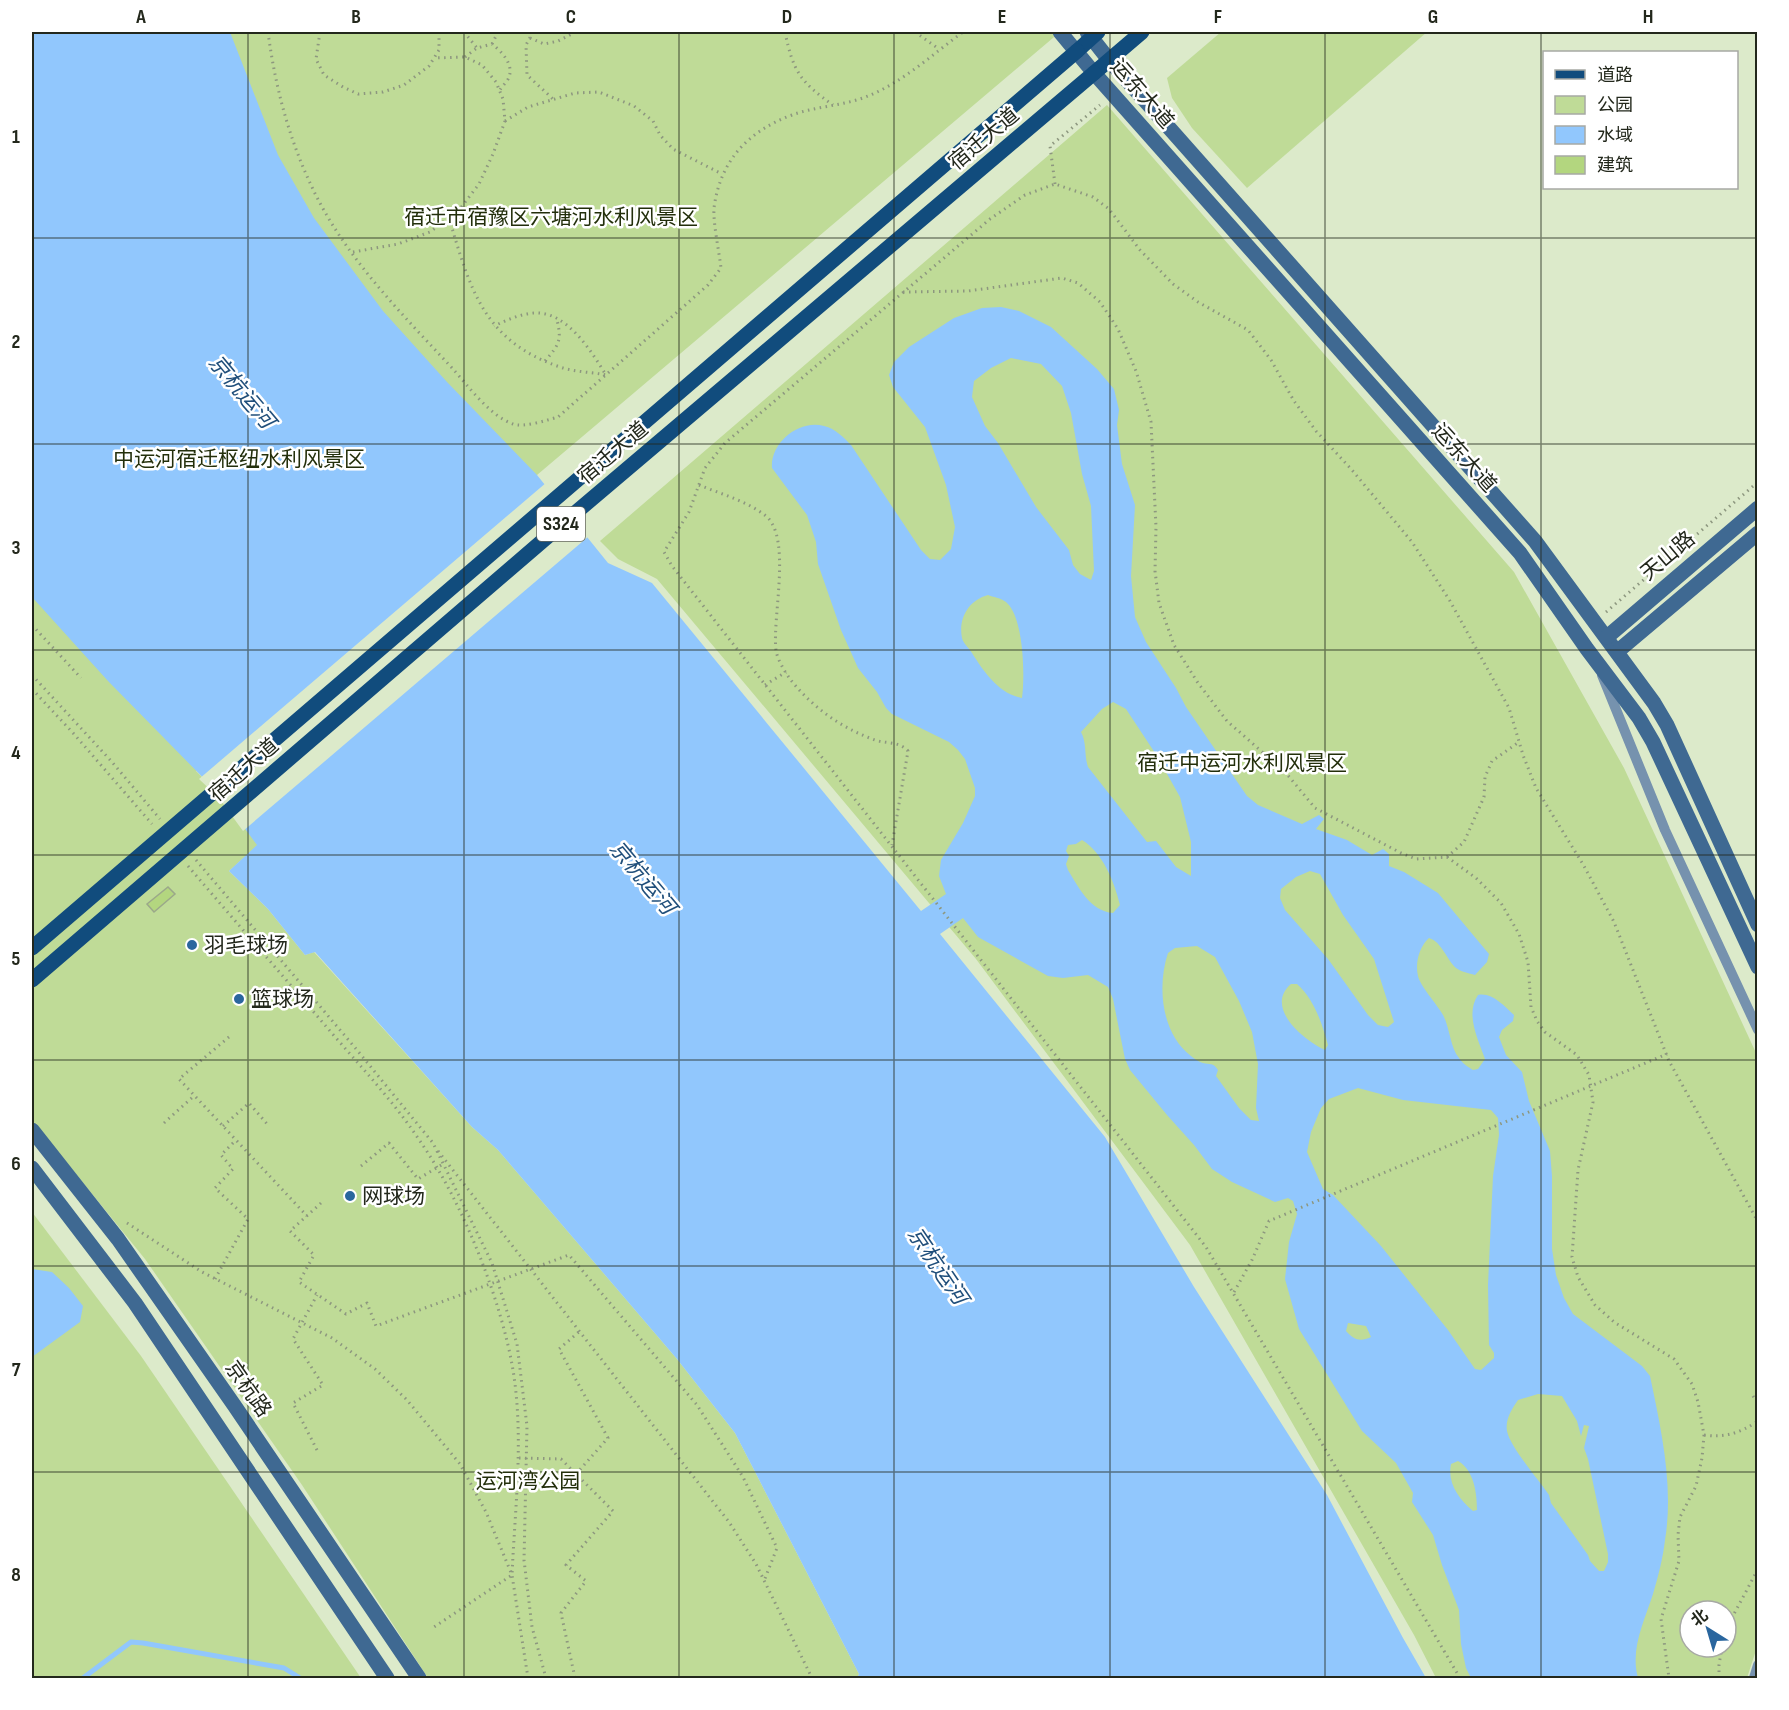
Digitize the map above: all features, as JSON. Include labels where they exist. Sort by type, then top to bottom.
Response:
[{"type":"main road","name":"运东大道","points":[[1060,32],[1520,553],[1639,718],[1653,742],[1758,967]]},
{"type":"main road","name":"宿迁大道","points":[[32,980],[561,525],[1142,32]]},
{"type":"main road","name":"运东大道","points":[[1092,33],[1109,60],[1535,541],[1618,651],[1667,724],[1758,924]]},
{"type":"main road","name":"宿迁大道","points":[[32,948],[1077,51],[1092,33]]},
{"type":"main road","name":"天山路","points":[[1607,637],[1758,508]]},
{"type":"main road","name":"天山路","points":[[1618,651],[1758,533]]},
{"type":"main road","name":"京杭路","points":[[32,1130],[118,1239],[419,1678]]},
{"type":"main road","points":[[32,1168],[135,1303],[387,1678]]},
{"type":"lane","points":[[1596,661],[1665,830],[1758,1030]]},
{"type":"lane","points":[[1755,1678],[1758,1665]]},
{"type":"path","points":[[268,32],[273,71],[295,148],[329,221],[396,306],[490,409],[514,425],[539,423],[558,417],[708,285],[721,268],[714,210],[722,174],[732,157],[744,144],[766,128],[792,115],[868,96],[898,81],[963,32]]},
{"type":"path","points":[[320,32],[316,59],[324,75],[358,94],[383,92],[404,85],[429,66],[439,50],[440,32]]},
{"type":"path","points":[[464,32],[477,48]]},
{"type":"path","points":[[465,57],[477,48],[492,44],[498,32]]},
{"type":"path","points":[[533,32],[525,45],[527,75],[553,99]]},
{"type":"path","points":[[530,38],[544,44],[576,32]]},
{"type":"path","points":[[785,32],[789,54],[800,77],[833,105]]},
{"type":"path","points":[[915,32],[939,49]]},
{"type":"path","points":[[492,44],[502,52],[509,65],[509,77],[500,90]]},
{"type":"path","points":[[353,252],[398,244],[430,232],[459,210],[478,184],[493,154],[506,121],[503,99],[496,82],[482,65],[465,57],[434,58]]},
{"type":"path","points":[[506,121],[528,106],[575,93],[599,92],[634,106],[653,121],[660,135],[673,149],[722,174]]},
{"type":"path","points":[[1055,184],[1050,146],[1113,94]]},
{"type":"path","points":[[1460,1678],[1206,1247],[672,566],[664,552],[689,512],[705,468],[725,443],[990,219],[1024,195],[1055,184],[1093,197],[1109,209],[1140,250],[1173,284],[1198,302],[1248,330],[1271,360],[1294,401],[1316,431],[1412,542],[1450,601],[1509,708],[1536,788],[1584,866],[1614,922],[1667,1054],[1758,1222]]},
{"type":"path","points":[[449,218],[467,275],[478,300],[494,326],[511,342],[562,368],[606,375]]},
{"type":"path","points":[[903,292],[968,291],[1062,278],[1078,283],[1100,302],[1118,329],[1136,371],[1151,422],[1156,527],[1155,571],[1159,603],[1174,645],[1198,683],[1227,721],[1286,773],[1315,808],[1416,859],[1447,857],[1464,842],[1484,797],[1485,777],[1492,761],[1519,742]]},
{"type":"path","points":[[494,326],[522,315],[538,313],[557,319],[575,332],[590,349],[606,375]]},
{"type":"path","points":[[545,360],[561,337],[557,319]]},
{"type":"path","points":[[1595,621],[1758,482]]},
{"type":"path","points":[[699,485],[750,506],[767,517],[777,532],[779,583],[776,653],[786,672],[810,702],[837,722],[876,741],[902,745],[908,751],[892,846]]},
{"type":"path","points":[[32,625],[81,678]]},
{"type":"path","points":[[765,685],[786,672]]},
{"type":"path","points":[[32,675],[166,825]]},
{"type":"path","points":[[32,689],[159,832]]},
{"type":"path","points":[[1286,773],[1320,750]]},
{"type":"path","points":[[189,852],[433,1143],[729,1522],[756,1564],[812,1678]]},
{"type":"path","points":[[1447,857],[1476,878],[1501,903],[1519,934],[1528,962],[1531,1007],[1538,1021],[1545,1032],[1577,1055],[1589,1075],[1593,1102],[1578,1170],[1572,1257],[1578,1277],[1595,1305],[1614,1322],[1674,1359],[1692,1384],[1704,1435],[1696,1486],[1680,1517],[1679,1561],[1662,1619],[1669,1678]]},
{"type":"path","points":[[182,859],[389,1100],[422,1144],[453,1196],[479,1256],[499,1313],[513,1371],[518,1458],[512,1575],[528,1678]]},
{"type":"path","points":[[229,1037],[179,1079],[307,1216]]},
{"type":"path","points":[[1233,1293],[1252,1260],[1269,1221],[1667,1054]]},
{"type":"path","points":[[164,1123],[195,1095]]},
{"type":"path","points":[[223,1126],[249,1103],[268,1125]]},
{"type":"path","points":[[215,1279],[248,1219],[215,1188],[233,1169],[221,1155],[236,1140]]},
{"type":"path","points":[[361,1166],[389,1143],[418,1179],[443,1164]]},
{"type":"path","points":[[433,1143],[492,1263],[518,1344],[527,1426],[524,1560],[532,1627],[546,1678]]},
{"type":"path","points":[[321,1203],[290,1231],[314,1255],[299,1282],[346,1314],[368,1303],[376,1326],[569,1255],[697,1405],[743,1477],[777,1548],[764,1581]]},
{"type":"path","points":[[97,1212],[129,1224],[215,1279],[332,1338],[375,1369],[407,1400],[460,1464],[486,1512],[512,1575]]},
{"type":"path","points":[[317,1295],[293,1339],[322,1386],[293,1403],[317,1450]]},
{"type":"path","points":[[576,1474],[608,1438],[559,1349],[580,1331]]},
{"type":"path","points":[[1753,1396],[1758,1403]]},
{"type":"path","points":[[1704,1435],[1717,1437],[1739,1433],[1758,1422]]},
{"type":"path","points":[[518,1458],[561,1459],[613,1511],[566,1565],[586,1581],[561,1613],[575,1678]]},
{"type":"path","points":[[1738,1606],[1758,1569]]},
{"type":"path","points":[[431,1629],[512,1575]]},
{"type":"path","points":[[1719,1678],[1720,1659]]},
{"type":"green space","points":[[32,32],[1060,32],[537,475],[196,771],[221,796],[258,845],[229,871],[268,909],[305,955],[314,952],[472,1127],[498,1150],[677,1359],[735,1433],[859,1674],[857,1678],[428,1678],[302,1485],[145,1259],[32,1120]]},
{"type":"green space","points":[[1221,32],[1427,32],[1247,188],[1192,128],[1172,98],[1167,78]]},
{"type":"green space","name":"宿迁中运河水利风景区","points":[[1107,105],[1514,572],[1624,768],[1757,1055],[1758,1644],[1747,1678],[1436,1678],[1414,1635],[1190,1245],[976,959],[657,579],[618,559],[600,541]]},
{"type":"green space","points":[[32,1212],[141,1356],[361,1678],[32,1678]]},
{"type":"water","name":"京杭运河","points":[[32,32],[230,32],[278,155],[314,218],[383,311],[447,382],[537,475],[608,563],[652,583],[921,911],[946,894],[939,876],[941,860],[963,823],[975,796],[975,788],[965,759],[958,750],[949,742],[892,714],[858,668],[841,630],[818,564],[816,542],[807,515],[772,468],[773,459],[781,442],[788,435],[805,426],[824,426],[836,431],[851,445],[921,550],[930,559],[940,560],[951,549],[955,527],[946,485],[925,427],[893,387],[889,375],[894,362],[909,347],[954,318],[982,308],[1001,307],[1019,311],[1051,327],[1097,369],[1114,389],[1119,410],[1117,425],[1122,464],[1135,505],[1131,576],[1135,617],[1146,642],[1186,707],[1247,796],[1258,805],[1302,824],[1319,815],[1324,819],[1316,829],[1347,840],[1372,855],[1383,849],[1389,854],[1389,866],[1404,872],[1438,893],[1489,954],[1487,962],[1475,975],[1456,968],[1441,947],[1429,938],[1419,956],[1418,976],[1443,1015],[1456,1054],[1473,1070],[1478,1069],[1485,1059],[1476,1035],[1473,1018],[1474,1002],[1478,995],[1493,998],[1514,1015],[1513,1021],[1502,1030],[1499,1037],[1506,1055],[1522,1072],[1529,1101],[1550,1151],[1552,1249],[1556,1275],[1564,1298],[1573,1314],[1642,1366],[1650,1376],[1665,1458],[1668,1499],[1660,1567],[1637,1646],[1638,1678],[1471,1678],[1466,1668],[1461,1644],[1459,1610],[1433,1535],[1412,1502],[1413,1493],[1396,1463],[1362,1431],[1299,1329],[1285,1279],[1289,1242],[1297,1214],[1293,1201],[1288,1198],[1275,1202],[1232,1182],[1212,1169],[1130,1070],[1125,1059],[1113,999],[1108,987],[1088,975],[1063,978],[1048,976],[978,937],[963,918],[940,934],[1105,1137],[1194,1287],[1327,1495],[1426,1678],[857,1678],[859,1674],[735,1433],[677,1359],[498,1150],[472,1127],[315,952],[305,955],[268,909],[229,871],[257,845],[221,796],[108,681],[32,597]],"holes":[[[1011,358],[1041,364],[1062,386],[1071,413],[1082,474],[1091,506],[1094,571],[1091,580],[1080,574],[1073,565],[1069,550],[1036,507],[998,443],[985,426],[972,397],[974,381],[991,368]],[[988,595],[1004,601],[1017,620],[1022,647],[1022,698],[999,687],[963,640],[961,631],[963,617],[975,601]],[[1113,702],[1126,709],[1157,756],[1180,797],[1191,842],[1191,876],[1176,867],[1156,841],[1147,842],[1088,767],[1081,732],[1102,709]],[[1082,840],[1096,852],[1107,868],[1118,896],[1120,905],[1113,913],[1098,908],[1081,891],[1068,870],[1066,864],[1069,856],[1066,851],[1068,845]],[[1310,871],[1320,874],[1343,915],[1374,959],[1394,1022],[1388,1027],[1378,1025],[1368,1015],[1328,959],[1285,910],[1280,898],[1281,889],[1296,877]],[[1197,946],[1215,957],[1239,1001],[1252,1032],[1258,1064],[1256,1108],[1259,1121],[1251,1120],[1239,1108],[1216,1076],[1218,1070],[1216,1067],[1193,1058],[1173,1035],[1164,1008],[1163,994],[1168,953],[1175,948]],[[1291,984],[1297,984],[1317,1012],[1328,1045],[1325,1050],[1297,1031],[1284,1012],[1282,1003],[1284,993]],[[1358,1088],[1403,1100],[1491,1110],[1498,1118],[1499,1135],[1493,1176],[1488,1285],[1489,1345],[1494,1358],[1481,1370],[1475,1369],[1448,1330],[1381,1246],[1333,1195],[1323,1189],[1307,1152],[1311,1132],[1321,1108],[1329,1099]],[[1348,1323],[1366,1326],[1371,1337],[1360,1340],[1346,1331]],[[1538,1394],[1562,1396],[1577,1421],[1581,1436],[1584,1425],[1589,1426],[1584,1448],[1608,1554],[1608,1562],[1604,1571],[1599,1571],[1590,1561],[1551,1503],[1549,1495],[1513,1446],[1507,1431],[1508,1418],[1518,1400]],[[1458,1461],[1471,1476],[1477,1510],[1473,1511],[1463,1501],[1455,1490],[1451,1478],[1451,1464]]]},
{"type":"water","points":[[32,1269],[52,1272],[83,1306],[80,1322],[32,1357]]},
{"type":"pier","points":[[547,482],[589,536],[243,831],[219,798],[199,779]]},
{"type":"building","points":[[168,887],[175,894],[154,912],[147,904]]},
{"type":"waterway","points":[[83,1678],[131,1642],[284,1668],[300,1678]]},
{"type":"place","name":"羽毛球场","points":[[192,945]]},
{"type":"place","name":"篮球场","points":[[239,999]]},
{"type":"place","name":"网球场","points":[[350,1196]]},
{"type":"park label","name":"宿迁市宿豫区六塘河水利风景区","points":[[551,217]]},
{"type":"park label","name":"中运河宿迁枢纽水利风景区","points":[[239,459]]},
{"type":"park label","name":"运河湾公园","points":[[528,1481]]}]
